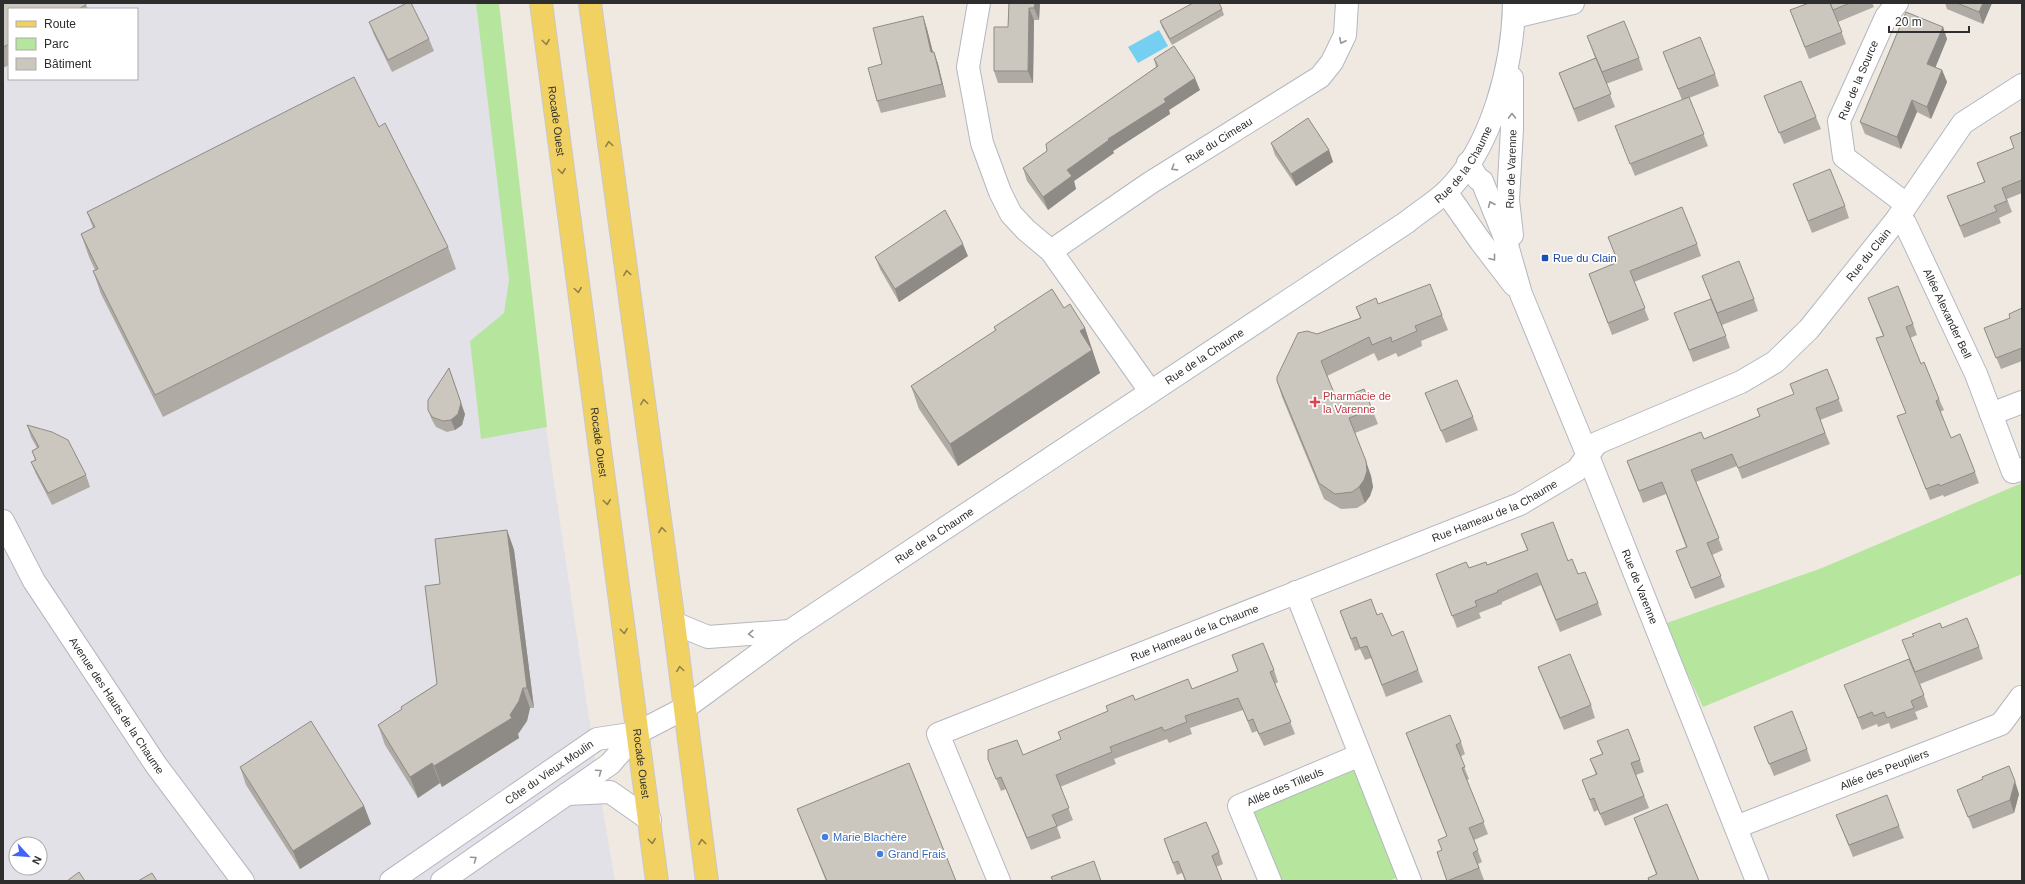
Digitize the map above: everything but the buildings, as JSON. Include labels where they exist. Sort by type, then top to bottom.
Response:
[{"type":"main road","name":"Rocade Ouest","points":[[541,3],[637,733],[658,881]]},
{"type":"main road","points":[[590,3],[674,623],[707,881]]},
{"type":"street","points":[[979,3],[968,67],[982,143],[1000,192],[1011,214],[1026,230],[1051,251],[1150,391]]},
{"type":"street","name":"Rue du Cimeau","points":[[1051,251],[1150,183],[1320,77],[1332,62],[1345,35],[1346,3]]},
{"type":"street","points":[[1514,10],[1573,3]]},
{"type":"street","name":"Rue de la Source","points":[[1897,3],[1886,17],[1839,121],[1844,157],[1902,212]]},
{"type":"street","name":"Rue de la Chaume","points":[[637,733],[685,708],[790,631],[1407,222],[1446,192],[1468,163],[1485,133],[1500,96],[1512,43],[1514,10]]},
{"type":"street","name":"Rue de Varenne","points":[[1512,43],[1512,129],[1508,200],[1521,294]]},
{"type":"street","name":"Rue du Clain","points":[[1588,456],[1597,443],[1741,382],[1775,362],[1809,329],[1902,212],[1963,124],[2022,84]]},
{"type":"street","name":"Rue de Varenne","points":[[1468,163],[1478,179],[1482,181],[1505,238],[1521,294],[1588,456],[1757,881]]},
{"type":"street","name":"Rue de Varenne","points":[[1446,192],[1481,242],[1521,294]]},
{"type":"street","name":"Allée Alexander Bell","points":[[1902,212],[1905,223],[1976,374],[2013,472],[2022,469]]},
{"type":"street","points":[[1991,414],[2022,402]]},
{"type":"street","name":"Rue Hameau de la Chaume","points":[[999,881],[938,734],[1520,504],[1577,470],[1588,456]]},
{"type":"street","name":"Avenue des Hauts de la Chaume","points":[[3,521],[34,581],[160,770],[243,881]]},
{"type":"street","points":[[1296,592],[1410,881]]},
{"type":"street","name":"Rue de la Chaume","points":[[674,623],[708,637],[790,631]]},
{"type":"street","name":"Allée des Peupliers","points":[[1736,827],[2001,724],[2021,697]]},
{"type":"street","points":[[442,881],[610,764],[637,733]]},
{"type":"street","name":"Côte du Vieux Moulin","points":[[391,881],[597,739],[637,733]]},
{"type":"street","name":"Allée des Tilleuls","points":[[1270,881],[1239,806],[1360,755]]},
{"type":"street","points":[[567,794],[610,792],[650,820]]},
{"type":"shaded area","points":[[3,3],[483,3],[601,799],[615,881],[3,881]]},
{"type":"green space","points":[[476,3],[499,3],[547,427],[481,439],[470,341],[504,313],[509,280]]},
{"type":"green space","points":[[2022,483],[2022,574],[1703,707],[1664,624],[1822,568]]},
{"type":"green space","points":[[1355,770],[1399,877],[1388,881],[1279,881],[1251,812]]},
{"type":"water","points":[[1159,30],[1168,46],[1138,63],[1128,47]]},
{"type":"place","name":"Rue du Clain","points":[[1545,258]]},
{"type":"place","name":"Pharmacie de la Varenne","points":[[1315,402]]},
{"type":"place","name":"Marie Blachère","points":[[825,837]]},
{"type":"place","name":"Grand Frais","points":[[880,854]]}]
